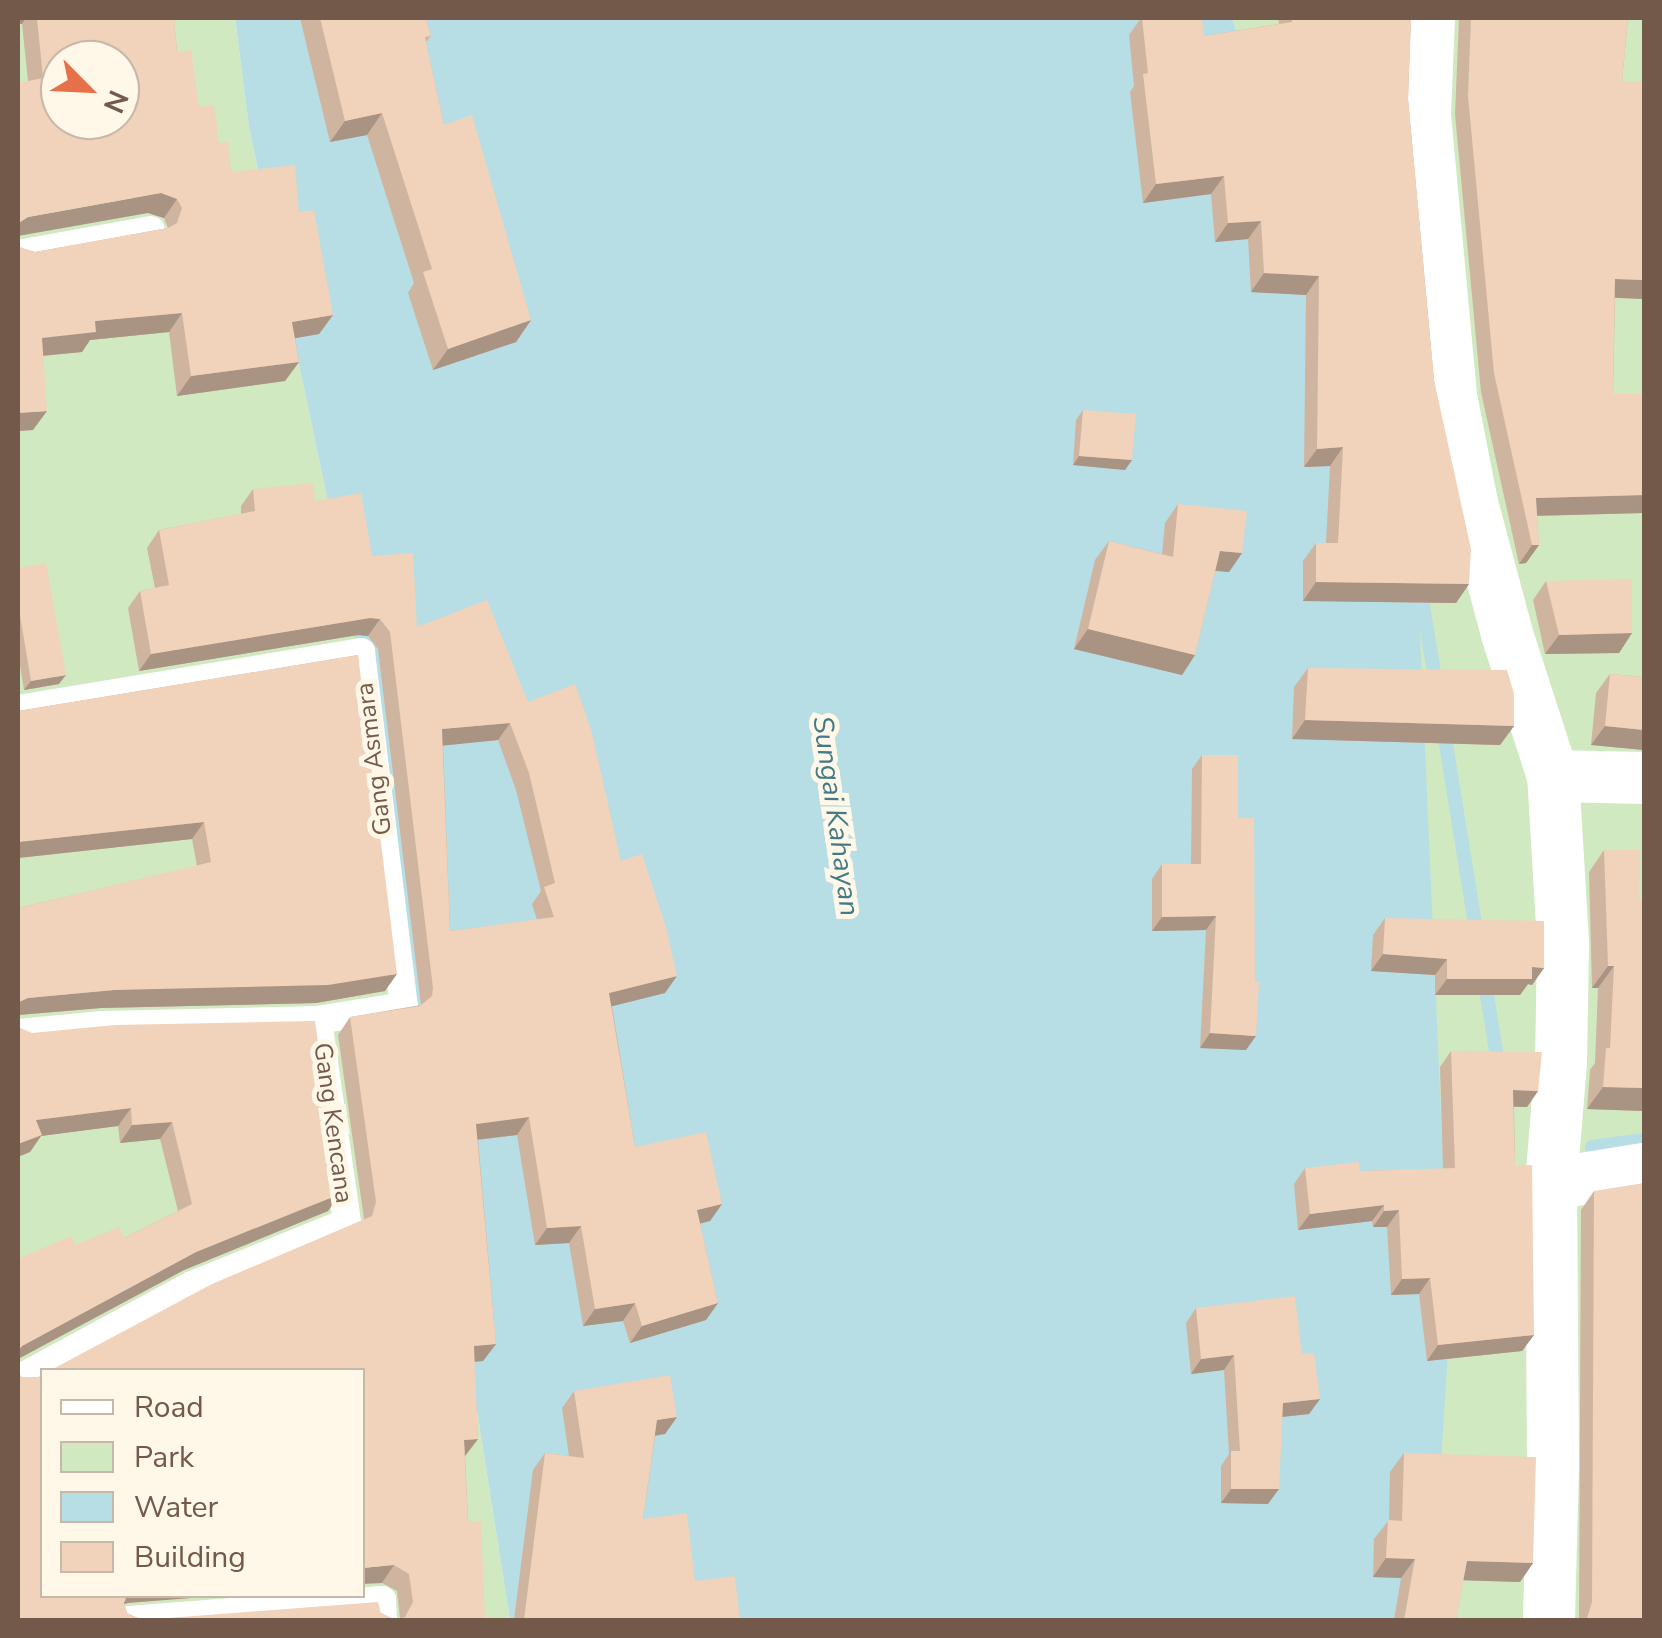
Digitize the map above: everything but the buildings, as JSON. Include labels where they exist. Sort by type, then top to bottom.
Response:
[{"type":"street","points":[[1429,18],[1425,115],[1451,396],[1492,578],[1553,776],[1563,942],[1561,1062],[1550,1184],[1553,1463],[1549,1620]]},
{"type":"street","points":[[1553,776],[1644,778]]},
{"type":"street","points":[[1550,1184],[1644,1168]]},
{"type":"lane","points":[[18,254],[151,230]]},
{"type":"lane","name":"Gang Asmara","points":[[18,709],[361,652],[404,1006],[318,1020]]},
{"type":"lane","name":"Gang Kencana","points":[[18,1033],[102,1025],[318,1020],[347,1222],[192,1286],[18,1379]]},
{"type":"lane","points":[[128,1620],[382,1600],[383,1620]]},
{"type":"green space","points":[[18,18],[235,18],[249,127],[351,611],[510,1620],[18,1620]]},
{"type":"green space","points":[[1232,18],[1644,18],[1644,1620],[1431,1620],[1417,567]]},
{"type":"water","name":"Sungai Kahayan","points":[[235,18],[1232,18],[1417,567],[1450,1319],[1431,1620],[510,1620],[351,611],[249,127]]},
{"type":"waterway","points":[[1420,588],[1436,685]]},
{"type":"waterway","points":[[1443,726],[1477,936]]},
{"type":"waterway","points":[[1484,977],[1499,1070]]},
{"type":"waterway","points":[[1592,1147],[1644,1140]]}]
